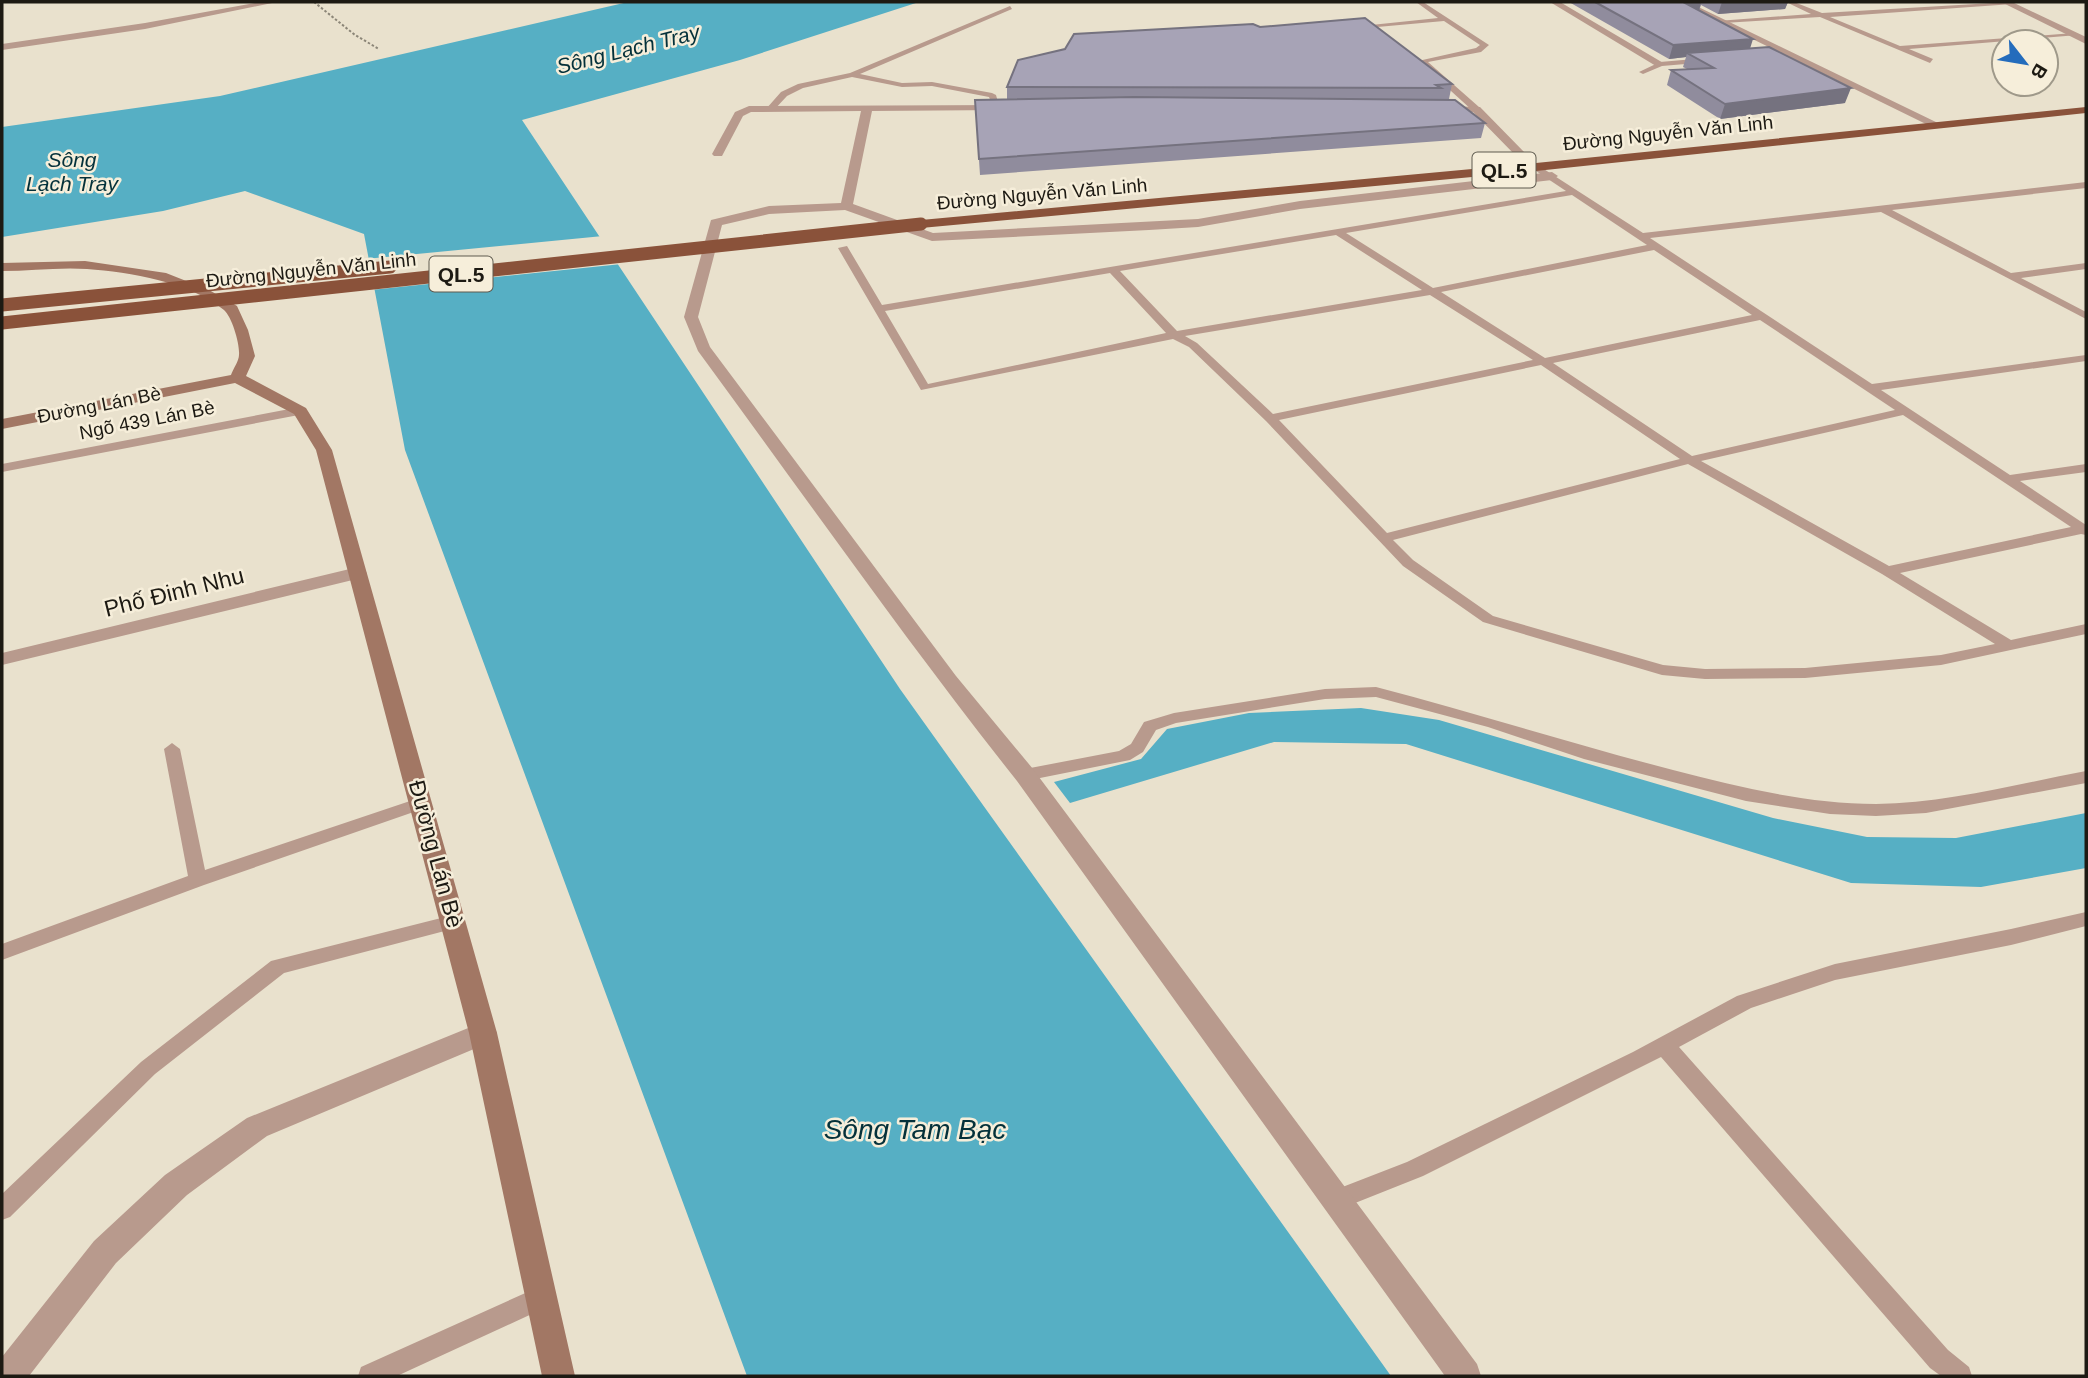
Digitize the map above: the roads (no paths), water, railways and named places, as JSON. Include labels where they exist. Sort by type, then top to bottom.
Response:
[{"type":"highway","name":"Đường Nguyễn Văn Linh","points":[[2,305],[921,219],[1536,167],[2086,99]]},
{"type":"highway","name":"Đường Nguyễn Văn Linh","points":[[1742,131],[1895,117],[1934,124],[2086,110]]},
{"type":"highway","name":"Đường Nguyễn Văn Linh","points":[[1506,156],[1534,153]]},
{"type":"highway","name":"Đường Nguyễn Văn Linh","points":[[2,323],[1229,182]]},
{"type":"main road","points":[[2,267],[85,265],[161,276],[204,293],[232,309],[241,330],[247,356],[237,377],[300,411]]},
{"type":"main road","name":"Đường Lán Bè","points":[[2,424],[237,377]]},
{"type":"main road","name":"Đường Lán Bè","points":[[300,411],[324,450],[422,803],[482,1032],[559,1376]]},
{"type":"street","points":[[2,47],[158,24],[273,2]]},
{"type":"street","points":[[1554,2],[1660,64]]},
{"type":"street","points":[[2008,3],[2086,41]]},
{"type":"street","points":[[1676,4],[1719,21],[1915,120]]},
{"type":"street","points":[[1676,4],[1701,22],[1895,117]]},
{"type":"street","points":[[718,154],[739,114],[749,109],[1010,107]]},
{"type":"street","points":[[846,206],[867,108]]},
{"type":"street","points":[[1421,109],[1476,109],[1520,155]]},
{"type":"street","points":[[1465,1376],[1025,775],[949,681],[815,495],[729,386],[703,348],[691,317],[716,223],[769,210],[846,206],[932,237],[1198,223],[1300,205],[1552,176]]},
{"type":"street","name":"Phố Đinh Nhu","points":[[2,659],[358,573]]},
{"type":"street","points":[[8,1376],[105,1252],[176,1185],[257,1127],[482,1032]]},
{"type":"lane","points":[[1419,2],[1481,41],[1484,48],[1425,59],[1422,63],[1476,109]]},
{"type":"lane","points":[[1789,2],[1930,61]]},
{"type":"lane","points":[[1701,22],[2008,3]]},
{"type":"lane","points":[[769,109],[784,94],[801,86],[852,75],[1010,8]]},
{"type":"lane","points":[[1351,28],[1447,19]]},
{"type":"lane","points":[[1899,48],[2074,35]]},
{"type":"lane","points":[[1767,55],[1785,54]]},
{"type":"lane","points":[[1643,72],[1660,64],[1714,60]]},
{"type":"lane","points":[[852,75],[902,85],[932,84],[992,95],[997,107]]},
{"type":"lane","points":[[1536,167],[2085,530]]},
{"type":"lane","points":[[1644,236],[2086,185]]},
{"type":"lane","points":[[881,308],[1575,192]]},
{"type":"lane","points":[[1881,208],[2086,316]]},
{"type":"lane","points":[[1338,232],[1544,362],[1690,460],[1887,571],[2008,646]]},
{"type":"lane","points":[[844,248],[925,388],[1174,335],[1432,292],[1658,246]]},
{"type":"lane","points":[[2009,275],[2086,266]]},
{"type":"lane","points":[[1111,268],[1174,335],[1193,345],[1270,418],[1408,563],[1488,619],[1662,670],[1705,674],[1805,673],[1941,660],[2086,629]]},
{"type":"lane","points":[[2072,309],[2086,307]]},
{"type":"lane","points":[[1270,418],[1763,316]]},
{"type":"lane","points":[[1872,388],[2086,358]]},
{"type":"lane","name":"Ngõ 439 Lán Bè","points":[[2,468],[300,411]]},
{"type":"lane","points":[[1383,538],[1690,460],[1906,411]]},
{"type":"lane","points":[[2010,479],[2086,468]]},
{"type":"lane","points":[[1887,571],[2085,530]]},
{"type":"lane","points":[[1025,775],[1124,756],[1137,748],[1150,726],[1174,718],[1325,694],[1376,692],[1493,723],[1598,756],[1798,806],[1876,810],[1926,807],[2086,777]]},
{"type":"lane","points":[[172,749],[198,880]]},
{"type":"lane","points":[[2,952],[198,880],[422,803]]},
{"type":"lane","points":[[1335,1200],[1415,1169],[1664,1045],[1744,1002],[1835,972],[2011,937],[2086,919]]},
{"type":"lane","points":[[2,1209],[148,1068],[278,967],[453,922]]},
{"type":"lane","points":[[1664,1045],[1939,1359],[1961,1376]]},
{"type":"lane","points":[[370,1376],[541,1298]]},
{"type":"water","name":"Sông Tam Bạc","points":[[628,2],[919,2],[740,60],[522,120],[900,689],[1391,1376],[747,1376],[405,450],[364,234],[245,191],[163,211],[2,237],[2,127],[220,96]]},
{"type":"water","points":[[1361,708],[1439,720],[1773,818],[1867,837],[1956,838],[2086,813],[2086,868],[1981,887],[1851,883],[1406,744],[1274,742],[1070,803],[1054,782],[1141,759],[1167,729],[1249,713]]},
{"type":"water label","name":"Sông Lạch Tray","points":[[628,49]]},
{"type":"water label","name":"Sông Lạch Tray","points":[[72,171]]}]
